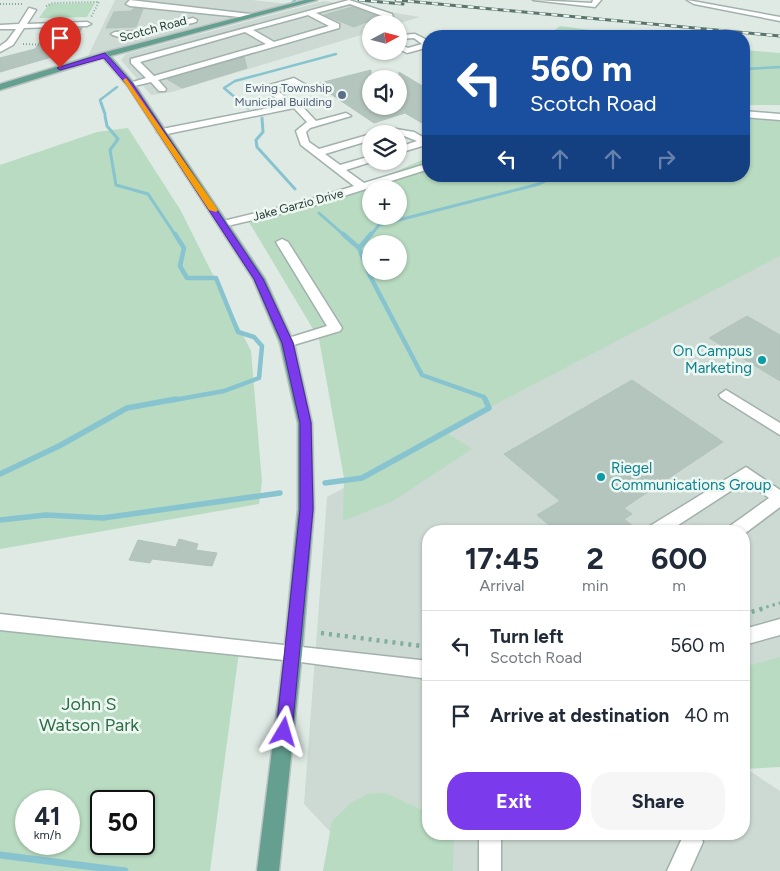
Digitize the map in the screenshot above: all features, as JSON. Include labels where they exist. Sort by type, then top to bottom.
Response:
[{"type":"main road","name":"Scotch Road","points":[[0,87],[105,55],[313,0]]},
{"type":"main road","points":[[105,55],[130,84],[259,279],[288,343],[305,423],[306,509],[293,653],[268,871]]},
{"type":"street","points":[[134,0],[130,4],[250,16]]},
{"type":"street","points":[[537,0],[595,5],[597,0]]},
{"type":"street","points":[[691,0],[780,19]]},
{"type":"street","points":[[723,0],[780,12]]},
{"type":"street","points":[[162,89],[134,61],[350,2],[386,15]]},
{"type":"street","points":[[155,14],[164,7]]},
{"type":"street","points":[[0,50],[10,43],[20,25],[32,10]]},
{"type":"street","points":[[130,84],[336,26],[309,13]]},
{"type":"street","points":[[115,34],[139,33],[156,26],[193,20]]},
{"type":"street","points":[[227,22],[272,44]]},
{"type":"street","points":[[3,27],[87,24]]},
{"type":"street","points":[[156,26],[175,36]]},
{"type":"street","points":[[202,29],[209,39],[234,55]]},
{"type":"street","points":[[408,36],[415,36],[422,40]]},
{"type":"street","points":[[408,51],[422,46]]},
{"type":"street","points":[[290,105],[267,87],[294,81],[309,89]]},
{"type":"street","points":[[162,132],[296,105],[312,122],[301,130],[304,143],[362,188]]},
{"type":"street","points":[[750,115],[765,119],[780,117]]},
{"type":"street","points":[[307,126],[346,116]]},
{"type":"street","points":[[407,132],[411,132],[422,140]]},
{"type":"street","points":[[317,153],[362,140]]},
{"type":"street","points":[[407,148],[422,143]]},
{"type":"street","points":[[338,169],[362,162]]},
{"type":"street","name":"Jake Garzio Drive","points":[[386,180],[422,168]]},
{"type":"street","name":"Jake Garzio Drive","points":[[223,224],[306,205],[362,188]]},
{"type":"street","points":[[282,242],[335,328],[288,343]]},
{"type":"street","points":[[726,396],[780,430]]},
{"type":"street","points":[[665,525],[746,473],[780,498],[744,525]]},
{"type":"street","points":[[0,622],[293,653],[422,669]]},
{"type":"street","points":[[750,635],[780,627]]},
{"type":"street","points":[[490,840],[490,871]]},
{"type":"street","points":[[678,871],[692,842]]},
{"type":"path","points":[[46,6],[53,3],[97,2],[105,0]]},
{"type":"path","points":[[87,24],[99,2],[97,2]]},
{"type":"path","points":[[0,4],[21,3],[22,7],[3,27]]},
{"type":"path","points":[[10,43],[61,47],[82,56]]},
{"type":"path","points":[[750,612],[780,603]]},
{"type":"path","points":[[321,633],[422,646]]},
{"type":"shaded area","points":[[115,0],[252,0],[289,4],[88,56]]},
{"type":"shaded area","points":[[324,1],[408,15],[362,15],[362,35],[172,92],[151,95],[121,60],[126,54]]},
{"type":"shaded area","points":[[408,15],[420,17],[408,21]]},
{"type":"shaded area","points":[[780,253],[780,661],[750,672],[750,525],[422,525],[422,840],[750,840],[750,771],[780,791],[780,871],[367,871],[304,804],[327,497],[362,478],[484,397]]},
{"type":"green space","points":[[95,3],[87,17],[39,18],[49,4]]},
{"type":"green space","points":[[560,26],[590,30],[555,30]]},
{"type":"green space","points":[[750,50],[780,53],[780,105],[750,105]]},
{"type":"green space","points":[[750,114],[780,116],[780,256],[444,431],[472,449],[393,501],[343,521],[344,478],[319,339],[246,217],[350,191],[362,186],[362,225],[407,225],[407,180],[376,180],[399,170],[407,170],[407,166],[422,160],[422,182],[750,182]]},
{"type":"green space","points":[[128,128],[181,211],[251,351],[262,482],[259,504],[0,549],[0,165],[97,132]]},
{"type":"green space","name":"John S Watson Park","points":[[0,614],[240,644],[210,871],[0,871]]},
{"type":"green space","points":[[780,657],[780,767],[750,769],[750,665]]},
{"type":"green space","points":[[385,793],[422,810],[422,840],[454,840],[453,871],[323,871],[332,821],[351,803],[368,794]]},
{"type":"building","points":[[352,7],[374,15],[362,15],[362,24],[354,27],[324,15]]},
{"type":"building","points":[[134,8],[143,9],[136,27],[106,28],[114,12],[131,11]]},
{"type":"building","points":[[82,28],[69,52],[0,72],[0,58],[35,49],[48,29]]},
{"type":"building","points":[[244,57],[247,68],[182,88],[167,79]]},
{"type":"building","points":[[362,72],[362,115],[316,84]]},
{"type":"building","points":[[407,77],[422,86],[422,123],[407,114]]},
{"type":"building","points":[[362,115],[399,115],[374,123]]},
{"type":"building","name":"On Campus Marketing","points":[[747,316],[780,335],[780,381],[709,338]]},
{"type":"building","name":"Riegel Communications Group","points":[[632,380],[723,442],[624,508],[632,514],[624,519],[632,525],[549,525],[537,515],[560,501],[504,454]]},
{"type":"building","points":[[179,539],[198,544],[196,550],[217,553],[212,566],[152,559],[150,563],[129,560],[138,540],[176,547]]},
{"type":"waterway","points":[[244,105],[224,88],[235,81],[336,54]]},
{"type":"waterway","points":[[750,69],[780,67]]},
{"type":"waterway","points":[[102,105],[100,100],[117,87]]},
{"type":"waterway","points":[[101,103],[105,114]]},
{"type":"waterway","points":[[242,103],[248,108]]},
{"type":"waterway","points":[[105,116],[107,126],[118,139],[110,150],[116,185],[148,194],[176,236]]},
{"type":"waterway","points":[[262,118],[263,132],[256,140],[257,147],[295,189]]},
{"type":"waterway","points":[[371,235],[379,225],[543,182]]},
{"type":"waterway","points":[[319,213],[345,236]]},
{"type":"waterway","points":[[169,401],[224,391],[259,378],[262,346],[254,337],[238,332],[216,278],[187,278],[180,266],[184,248],[175,234]]},
{"type":"waterway","points":[[343,234],[359,248]]},
{"type":"waterway","points":[[359,248],[371,234]]},
{"type":"waterway","points":[[359,248],[370,276],[422,375],[484,397],[485,399]]},
{"type":"waterway","points":[[0,474],[59,446],[127,408],[176,399]]},
{"type":"waterway","points":[[325,483],[362,478],[489,408],[485,399]]},
{"type":"waterway","points":[[0,520],[46,515],[103,518],[280,493]]},
{"type":"waterway","points":[[0,855],[125,871]]},
{"type":"railway","points":[[359,0],[403,4]]},
{"type":"railway","points":[[396,0],[716,30]]},
{"type":"railway","points":[[750,33],[780,36]]},
{"type":"slow traffic","points":[[126,80],[213,210]]},
{"type":"place","name":"Ewing Township Municipal Building","points":[[342,95]]},
{"type":"place","name":"On Campus Marketing","points":[[762,360]]},
{"type":"place","name":"Riegel Communications Group","points":[[601,477]]},
{"type":"route","points":[[60,68],[105,55],[116,67],[130,84],[259,279],[288,343],[305,423],[306,509],[284,732]]}]
